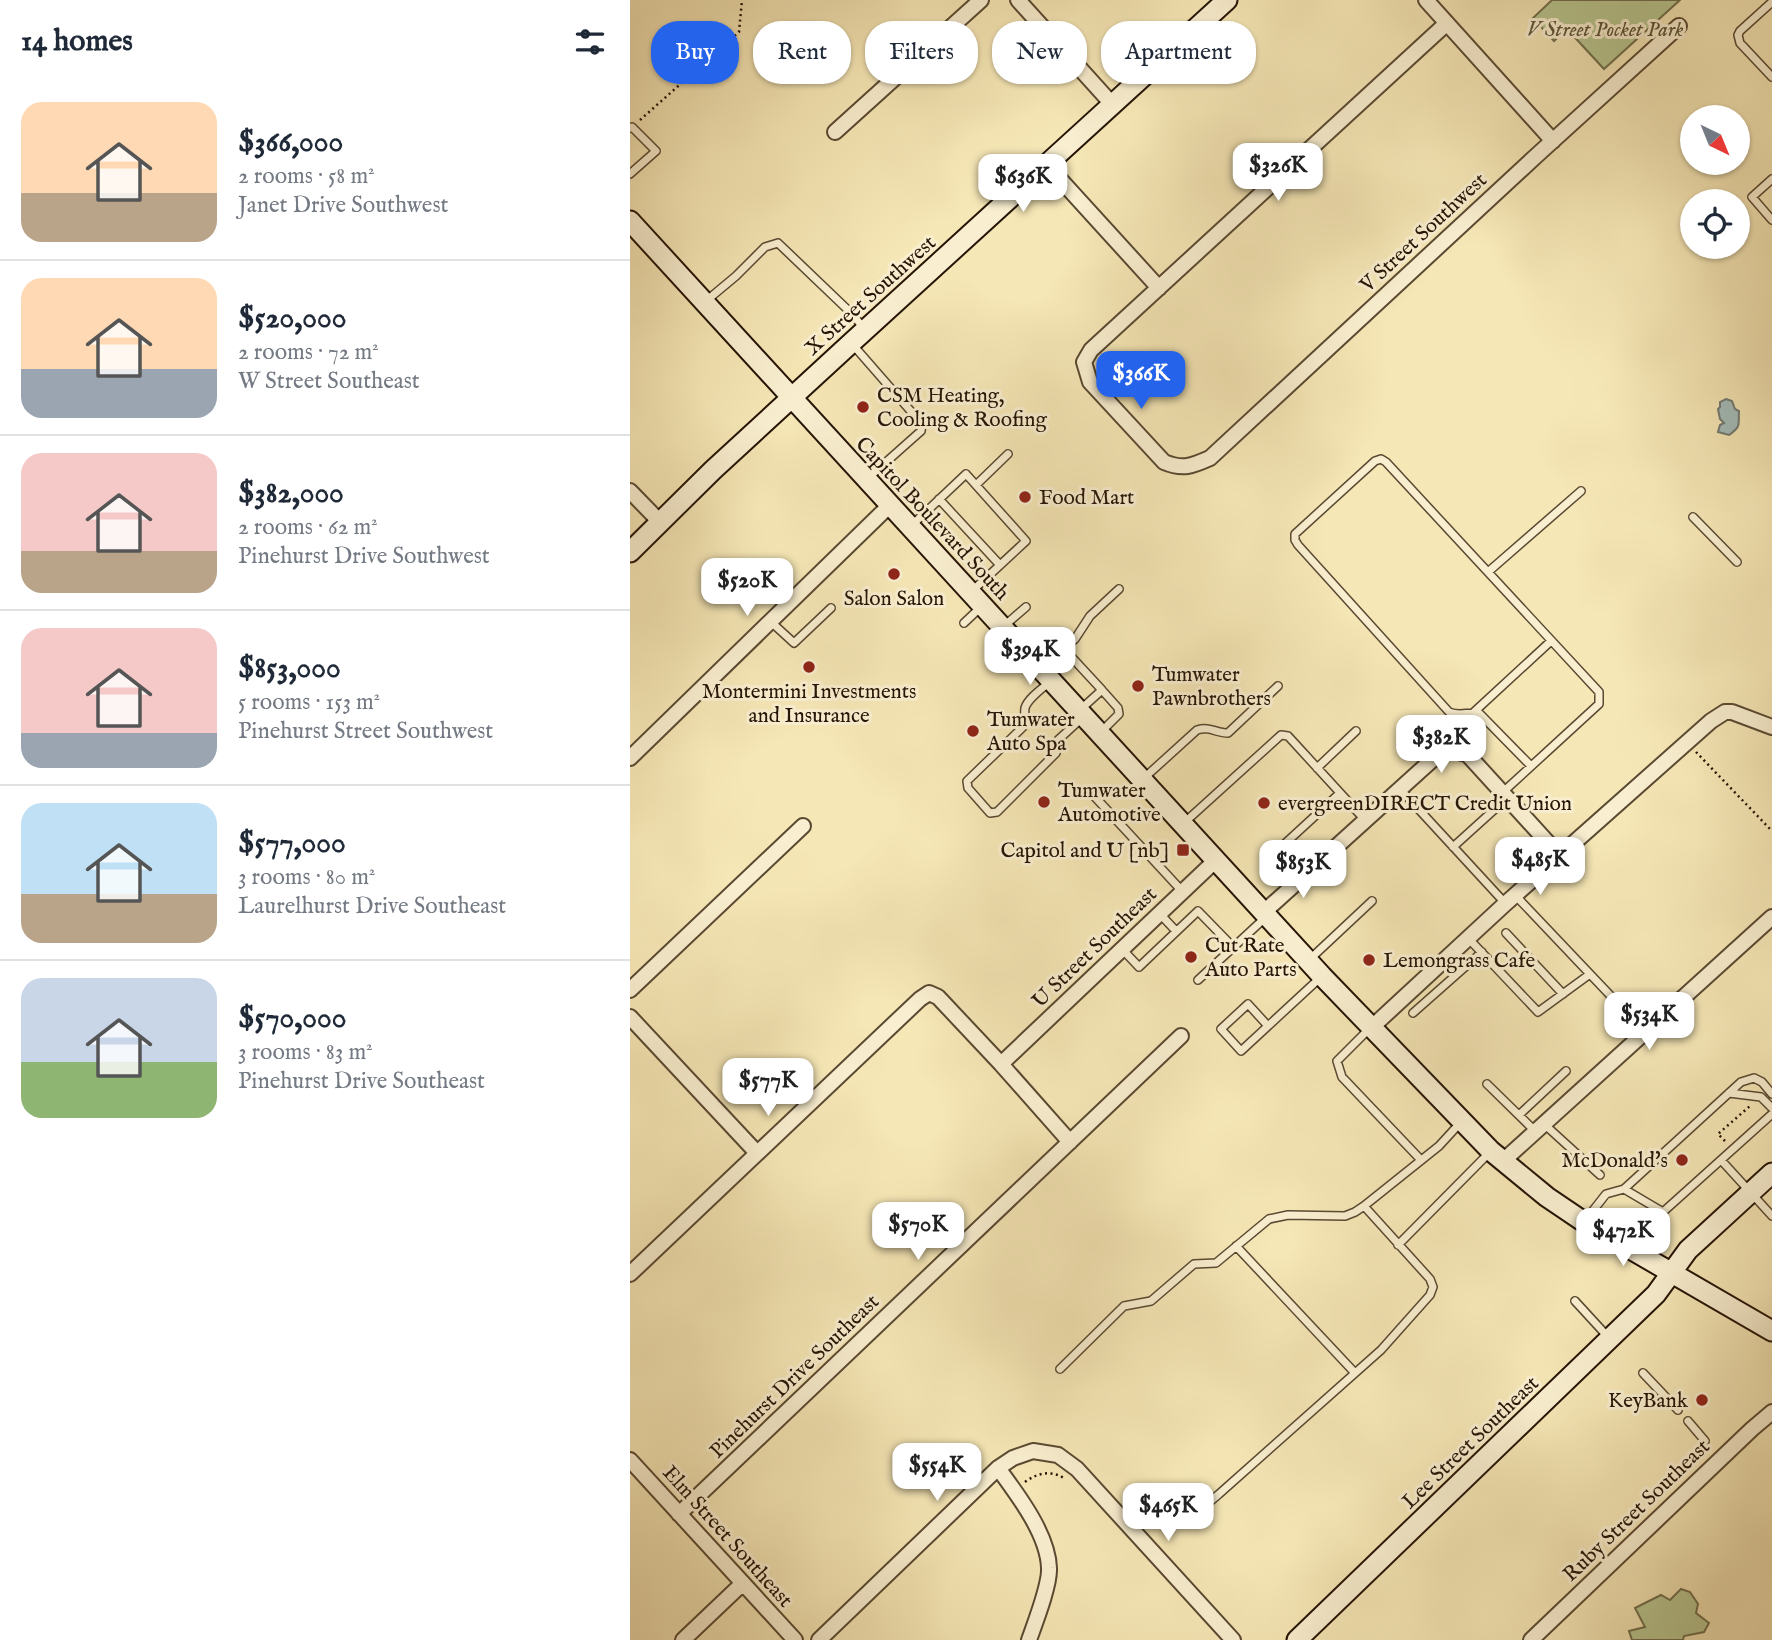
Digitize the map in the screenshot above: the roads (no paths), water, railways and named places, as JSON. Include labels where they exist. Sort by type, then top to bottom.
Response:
[{"type":"main road","name":"X Street Southwest","points":[[630,552],[713,470],[865,329],[1227,0]]},
{"type":"main road","name":"Capitol Boulevard South","points":[[630,221],[1322,976],[1462,1122],[1497,1156],[1547,1197],[1584,1222],[1772,1331]]},
{"type":"main road","name":"Lee Street Southeast","points":[[1297,1640],[1656,1294],[1688,1250],[1772,1173]]},
{"type":"street","points":[[835,132],[981,0]]},
{"type":"street","points":[[1018,0],[1112,104]]},
{"type":"street","points":[[1426,0],[1553,141]]},
{"type":"street","points":[[1047,165],[1159,288],[1447,23]]},
{"type":"street","name":"V Street Southwest","points":[[1159,288],[1091,349],[1084,362],[1090,382],[1164,462],[1177,467],[1193,466],[1210,458],[1679,26]]},
{"type":"street","points":[[630,491],[660,522]]},
{"type":"street","points":[[630,758],[890,505]]},
{"type":"street","points":[[1371,1028],[1687,742],[1725,712],[1732,712],[1772,727]]},
{"type":"street","points":[[1266,914],[1318,863],[1440,754],[1457,751],[1468,755],[1560,856]]},
{"type":"street","points":[[630,990],[803,826]]},
{"type":"street","name":"U Street Southeast","points":[[1001,1065],[1216,860]]},
{"type":"street","points":[[1497,1156],[1540,1128],[1772,917]]},
{"type":"street","points":[[630,1274],[919,999],[929,993],[938,998],[1070,1142]]},
{"type":"street","points":[[630,1017],[757,1153]]},
{"type":"street","name":"Pinehurst Drive Southeast","points":[[679,1514],[1181,1036]]},
{"type":"street","name":"Ruby Street Southeast","points":[[1531,1640],[1772,1412]]},
{"type":"street","points":[[819,1640],[998,1468],[1013,1458],[1033,1451],[1058,1455],[1077,1469],[1234,1640]]},
{"type":"street","name":"Elm Street Southeast","points":[[630,1460],[795,1640]]},
{"type":"street","points":[[998,1468],[1039,1533],[1048,1554],[1050,1571],[1028,1640]]},
{"type":"street","points":[[683,1640],[743,1583]]},
{"type":"lane","points":[[1772,2],[1738,35],[1741,43],[1772,77]]},
{"type":"lane","points":[[630,174],[656,152],[631,127]]},
{"type":"lane","points":[[1772,179],[1752,197],[1772,220]]},
{"type":"lane","points":[[704,302],[765,247],[778,243],[865,329]]},
{"type":"lane","points":[[850,343],[922,424],[921,431],[867,479]]},
{"type":"lane","points":[[976,485],[1009,454]]},
{"type":"lane","points":[[1503,792],[1599,704],[1599,692],[1386,462],[1381,459],[1375,461],[1295,534],[1295,540],[1449,712],[1457,715],[1474,712],[1480,714],[1531,766]]},
{"type":"lane","points":[[910,526],[966,474],[1026,541],[1000,565],[976,599],[964,623]]},
{"type":"lane","points":[[1488,572],[1581,491]]},
{"type":"lane","points":[[939,499],[1000,565]]},
{"type":"lane","points":[[1693,517],[1737,562]]},
{"type":"lane","points":[[1102,690],[1058,740],[1056,753],[997,812],[990,813],[968,788],[967,781],[1023,727],[1027,704],[1064,649],[1080,633],[1090,616],[1119,589]]},
{"type":"lane","points":[[1003,628],[1026,607]]},
{"type":"lane","points":[[769,621],[794,643],[831,608]]},
{"type":"lane","points":[[1474,712],[1551,641]]},
{"type":"lane","points":[[1064,649],[1120,711],[1100,733]]},
{"type":"lane","points":[[1142,779],[1197,730],[1206,727],[1228,733],[1278,686]]},
{"type":"lane","points":[[1317,768],[1356,731]]},
{"type":"lane","points":[[1183,824],[1281,735],[1288,736],[1365,820]]},
{"type":"lane","points":[[1400,789],[1454,847],[1590,974],[1645,1032]]},
{"type":"lane","points":[[1278,850],[1340,793]]},
{"type":"lane","points":[[1095,797],[1182,891]]},
{"type":"lane","points":[[1454,847],[1495,809]]},
{"type":"lane","points":[[1308,960],[1372,901]]},
{"type":"lane","points":[[1122,948],[1139,967],[1198,911],[1234,948]]},
{"type":"lane","points":[[1159,913],[1176,931]]},
{"type":"lane","points":[[1198,980],[1234,948],[1266,914]]},
{"type":"lane","points":[[1507,933],[1563,994]]},
{"type":"lane","points":[[1468,938],[1538,1012],[1590,974]]},
{"type":"lane","points":[[1413,1013],[1482,953]]},
{"type":"lane","points":[[1268,1026],[1248,1004],[1221,1029],[1241,1051],[1268,1026],[1322,976]]},
{"type":"lane","points":[[1371,1028],[1337,1061],[1342,1077],[1421,1160]]},
{"type":"lane","points":[[1518,1115],[1566,1071]]},
{"type":"lane","points":[[1584,1222],[1606,1194],[1625,1189],[1741,1082],[1754,1078],[1762,1082],[1772,1094]]},
{"type":"lane","points":[[1487,1084],[1518,1115],[1540,1128],[1600,1175]]},
{"type":"lane","points":[[1728,1093],[1761,1097],[1772,1108]]},
{"type":"lane","points":[[1625,1189],[1663,1212],[1772,1114]]},
{"type":"lane","points":[[1060,1369],[1124,1306],[1151,1301],[1194,1264],[1216,1263],[1269,1219],[1279,1216],[1345,1216],[1355,1212],[1439,1146],[1462,1122]]},
{"type":"lane","points":[[1398,1245],[1497,1156]]},
{"type":"lane","points":[[1721,1160],[1772,1216]]},
{"type":"lane","points":[[1188,1517],[1193,1516],[1219,1494],[1381,1350],[1430,1295],[1433,1287],[1430,1279],[1364,1206]]},
{"type":"lane","points":[[1236,1246],[1355,1373]]},
{"type":"lane","points":[[1575,1301],[1610,1338]]},
{"type":"lane","points":[[1643,1373],[1678,1410]]},
{"type":"lane","points":[[1688,1421],[1705,1441]]},
{"type":"water","points":[[1726,399],[1732,401],[1735,409],[1739,411],[1738,427],[1729,435],[1718,432],[1720,425],[1724,423],[1720,419],[1718,409],[1720,402]]},
{"type":"place","name":"CSM Heating, Cooling & Roofing","points":[[863,407]]},
{"type":"place","name":"Food Mart","points":[[1025,497]]},
{"type":"place","name":"Salon Salon","points":[[894,574]]},
{"type":"place","name":"Montermini Investments and Insurance","points":[[809,667]]},
{"type":"place","name":"Tumwater Pawnbrothers","points":[[1138,686]]},
{"type":"place","name":"Tumwater Auto Spa","points":[[973,731]]},
{"type":"place","name":"Tumwater Automotive","points":[[1044,802]]},
{"type":"place","name":"evergreenDIRECT Credit Union","points":[[1264,803]]},
{"type":"place","name":"Capitol and U [nb]","points":[[1183,850]]},
{"type":"place","name":"Cut Rate Auto Parts","points":[[1191,957]]},
{"type":"place","name":"Lemongrass Cafe","points":[[1369,960]]},
{"type":"place","name":"McDonald's","points":[[1682,1160]]},
{"type":"place","name":"KeyBank","points":[[1702,1400]]},
{"type":"park label","name":"V Street Pocket Park","points":[[1605,29]]}]
